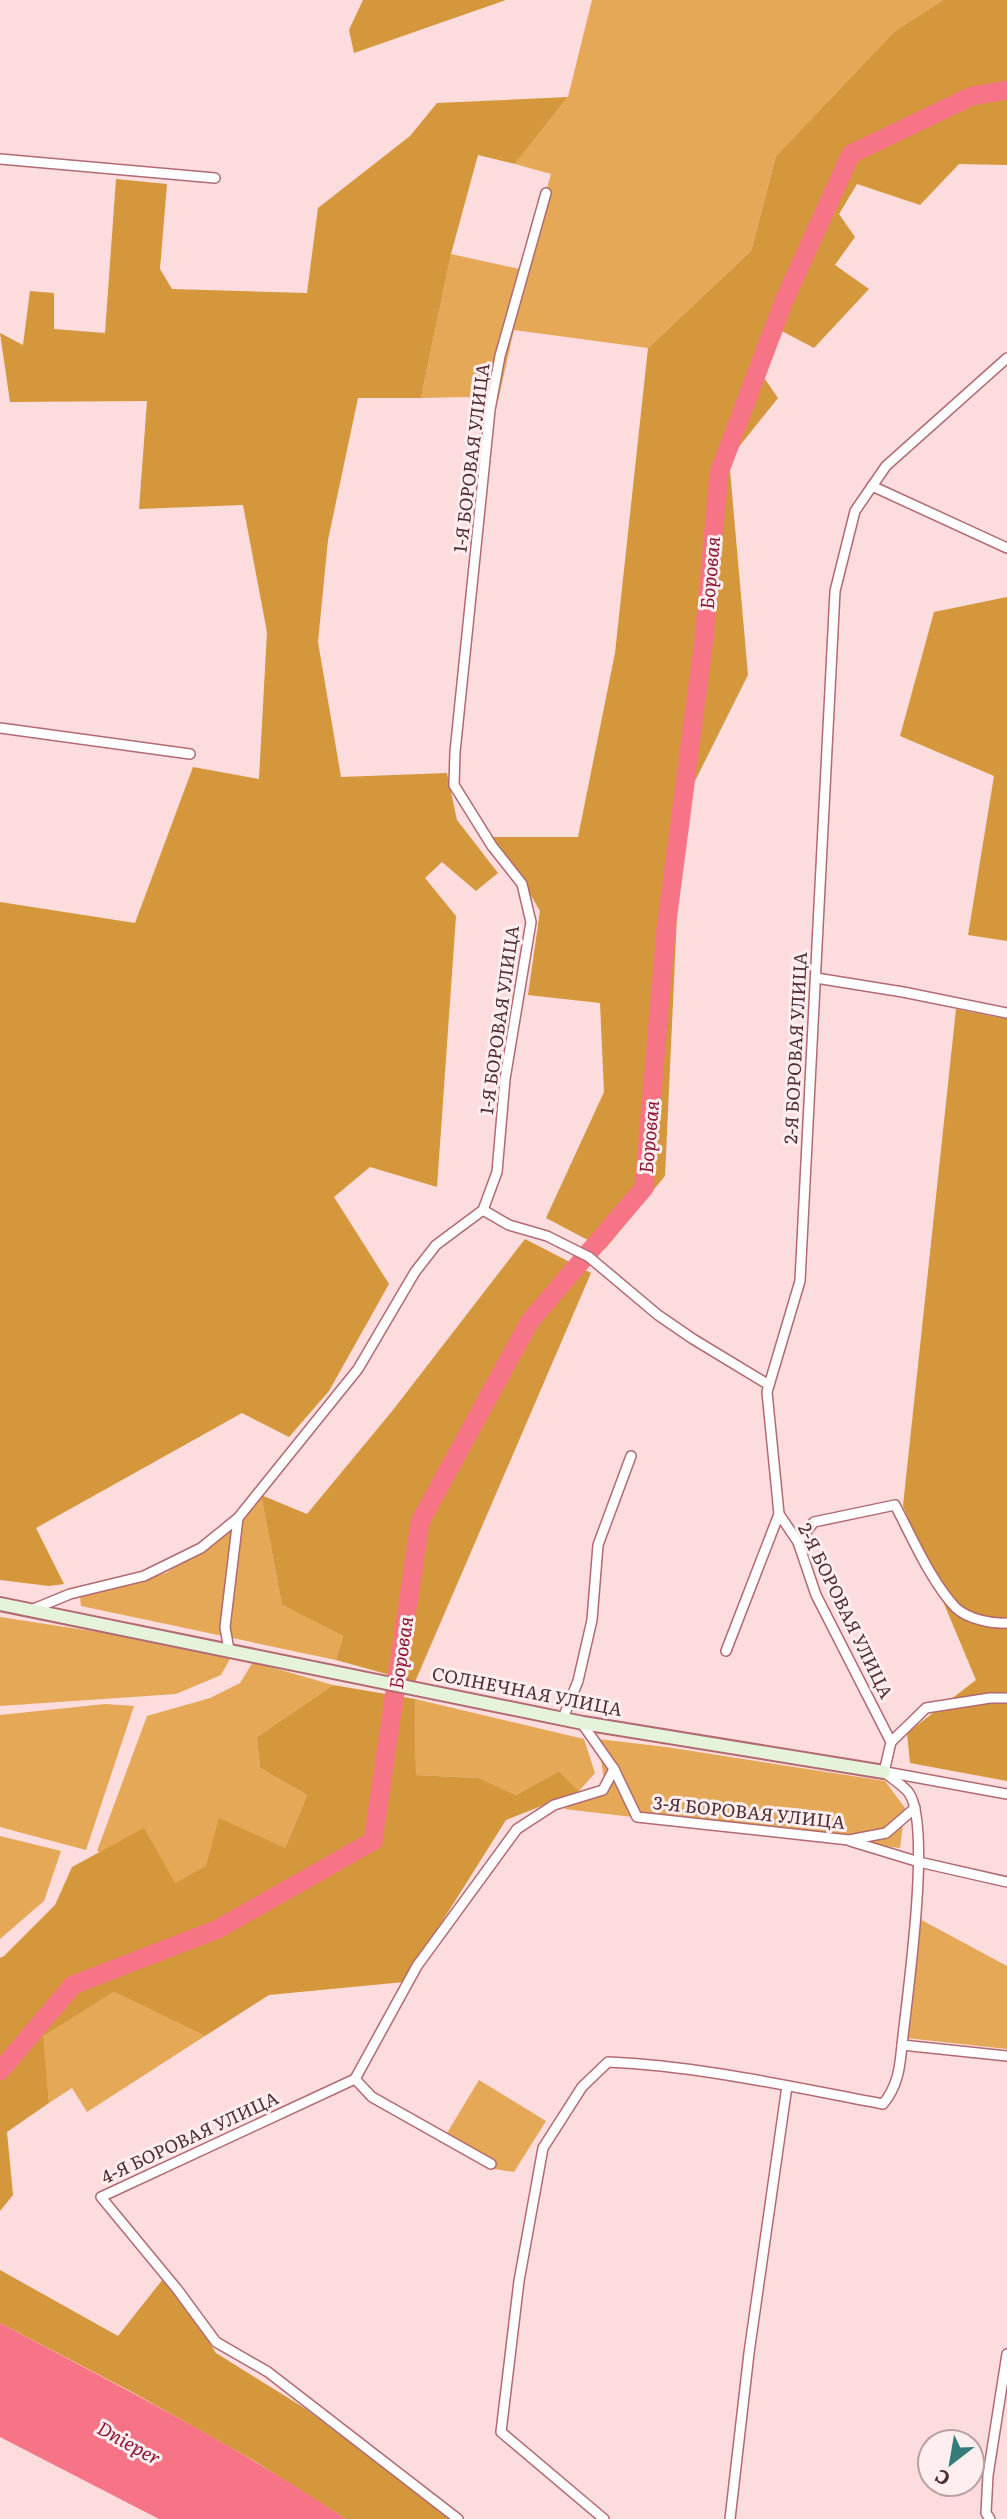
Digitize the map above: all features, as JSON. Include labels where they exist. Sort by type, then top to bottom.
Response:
[{"type":"street","points":[[0,159],[215,178]]},
{"type":"street","name":"1-Я БОРОВАЯ УЛИЦА","points":[[483,1210],[497,1172],[505,1079],[531,922],[522,884],[492,846],[454,785],[455,752],[490,410],[503,345],[546,193]]},
{"type":"street","name":"2-Я БОРОВАЯ УЛИЦА","points":[[891,1742],[816,1595],[798,1542],[779,1514],[767,1392],[800,1282],[835,591],[855,511],[886,466],[1007,358]]},
{"type":"street","points":[[872,486],[1007,548]]},
{"type":"street","points":[[0,728],[190,754]]},
{"type":"street","points":[[816,978],[1007,1013]]},
{"type":"street","points":[[30,1611],[70,1594],[144,1576],[201,1548],[238,1518],[358,1369],[415,1272],[436,1245],[483,1210],[509,1225],[547,1236],[589,1257],[658,1315],[769,1385]]},
{"type":"street","points":[[563,1718],[578,1681],[592,1620],[598,1545],[631,1457]]},
{"type":"street","points":[[798,1542],[814,1522],[895,1505],[926,1565],[958,1610],[991,1624],[1007,1623]]},
{"type":"street","points":[[726,1651],[779,1514]]},
{"type":"street","points":[[229,1650],[225,1627],[238,1518]]},
{"type":"street","name":"СОЛНЕЧНАЯ УЛИЦА","points":[[0,1604],[581,1722],[884,1772]]},
{"type":"street","points":[[884,1772],[891,1742],[926,1708],[1007,1698]]},
{"type":"street","name":"3-Я БОРОВАЯ УЛИЦА","points":[[581,1722],[614,1769],[637,1817],[849,1840],[887,1833],[915,1808]]},
{"type":"street","points":[[491,2164],[372,2097],[355,2079],[417,1966],[517,1829],[554,1805],[603,1790],[614,1769]]},
{"type":"street","points":[[884,1772],[1007,1794]]},
{"type":"street","points":[[604,2519],[501,2432],[519,2281],[542,2148],[582,2087],[608,2062],[642,2064],[787,2086],[883,2104],[893,2093],[899,2074],[919,1862],[915,1808],[908,1792],[884,1772]]},
{"type":"street","points":[[849,1840],[919,1862],[1007,1882]]},
{"type":"street","points":[[902,2045],[1007,2056]]},
{"type":"street","name":"4-Я БОРОВАЯ УЛИЦА","points":[[355,2079],[101,2197],[177,2289],[216,2342],[268,2372],[458,2519]]},
{"type":"street","points":[[730,2519],[751,2340],[787,2086]]},
{"type":"street","points":[[990,2519],[986,2513],[988,2475],[1007,2354]]},
{"type":"shaded area","points":[[363,0],[506,0],[354,53],[349,30]]},
{"type":"shaded area","points":[[592,0],[943,0],[894,32],[776,156],[751,251],[648,348],[514,330],[498,401],[487,402],[467,397],[421,398],[451,254],[524,270],[551,174],[515,164],[568,97]]},
{"type":"shaded area","points":[[943,0],[1007,0],[1007,165],[959,164],[920,205],[857,184],[839,214],[855,237],[835,265],[869,289],[814,348],[776,328],[758,369],[778,398],[729,459],[748,675],[682,807],[665,1176],[605,1249],[546,1218],[604,1092],[600,1003],[528,995],[540,911],[511,861],[488,837],[578,837],[615,653],[648,348],[751,251],[776,156],[894,32]]},
{"type":"shaded area","points":[[568,97],[515,164],[478,155],[451,254],[421,398],[358,398],[328,540],[318,642],[341,777],[447,773],[457,820],[498,873],[476,891],[442,862],[425,878],[456,916],[437,1187],[370,1167],[334,1197],[389,1284],[329,1391],[289,1437],[242,1413],[36,1528],[64,1584],[49,1586],[0,1580],[0,902],[135,923],[193,767],[259,779],[267,632],[243,505],[139,509],[147,401],[10,402],[0,333],[23,345],[30,291],[54,293],[54,329],[105,333],[116,179],[167,184],[160,269],[172,289],[307,293],[318,208],[410,136],[437,103]]},
{"type":"shaded area","points":[[1007,597],[1007,941],[968,935],[994,776],[900,736],[934,612]]},
{"type":"shaded area","points":[[956,1009],[1007,1019],[1007,1781],[910,1763],[907,1733],[976,1680],[903,1506]]},
{"type":"shaded area","points":[[525,1239],[591,1273],[415,1682],[336,1660],[343,1636],[282,1605],[261,1495],[307,1514],[393,1410]]},
{"type":"shaded area","points":[[261,1495],[282,1605],[343,1636],[336,1660],[81,1606],[80,1596],[166,1573],[228,1533]]},
{"type":"shaded area","points":[[0,1617],[98,1632],[230,1659],[221,1675],[176,1694],[0,1706]]},
{"type":"shaded area","points":[[253,1662],[333,1685],[257,1737],[260,1768],[307,1795],[285,1848],[206,1867],[174,1884],[97,1851],[147,1716],[210,1698],[240,1683]]},
{"type":"shaded area","points":[[333,1685],[415,1699],[416,1775],[479,1778],[516,1795],[559,1771],[579,1791],[506,1820],[404,1982],[269,1995],[205,2036],[114,1992],[43,2036],[49,2103],[7,2132],[13,2195],[0,2211],[0,1958],[55,1905],[72,1867],[144,1828],[175,1883],[206,1866],[219,1818],[285,1848],[307,1795],[260,1768],[257,1737]]},
{"type":"shaded area","points":[[415,1699],[584,1739],[595,1773],[579,1791],[559,1771],[516,1795],[479,1778],[416,1775]]},
{"type":"shaded area","points":[[105,1704],[134,1706],[86,1850],[0,1827],[0,1715]]},
{"type":"shaded area","points":[[598,1739],[885,1781],[905,1808],[900,1848],[564,1809],[605,1786]]},
{"type":"shaded area","points":[[0,1836],[61,1851],[44,1901],[0,1939]]},
{"type":"shaded area","points":[[916,1917],[1007,1966],[1007,2049],[906,2038]]},
{"type":"shaded area","points":[[114,1992],[205,2036],[87,2112],[72,2088],[49,2103],[42,2036]]},
{"type":"shaded area","points":[[479,2080],[546,2121],[514,2172],[494,2169],[444,2138]]},
{"type":"shaded area","points":[[0,2270],[118,2336],[163,2279],[168,2278],[216,2353],[306,2409],[451,2519],[346,2519],[256,2462],[132,2392],[0,2323]]},
{"type":"water","name":"Dnieper","points":[[0,2323],[219,2441],[346,2519],[159,2519],[0,2437]]},
{"type":"waterway","name":"Боровая","points":[[0,2071],[73,1985],[218,1929],[373,1841],[420,1522],[530,1321],[644,1188],[666,929],[704,639],[719,473],[784,301],[851,154],[972,96],[1007,90]]}]
